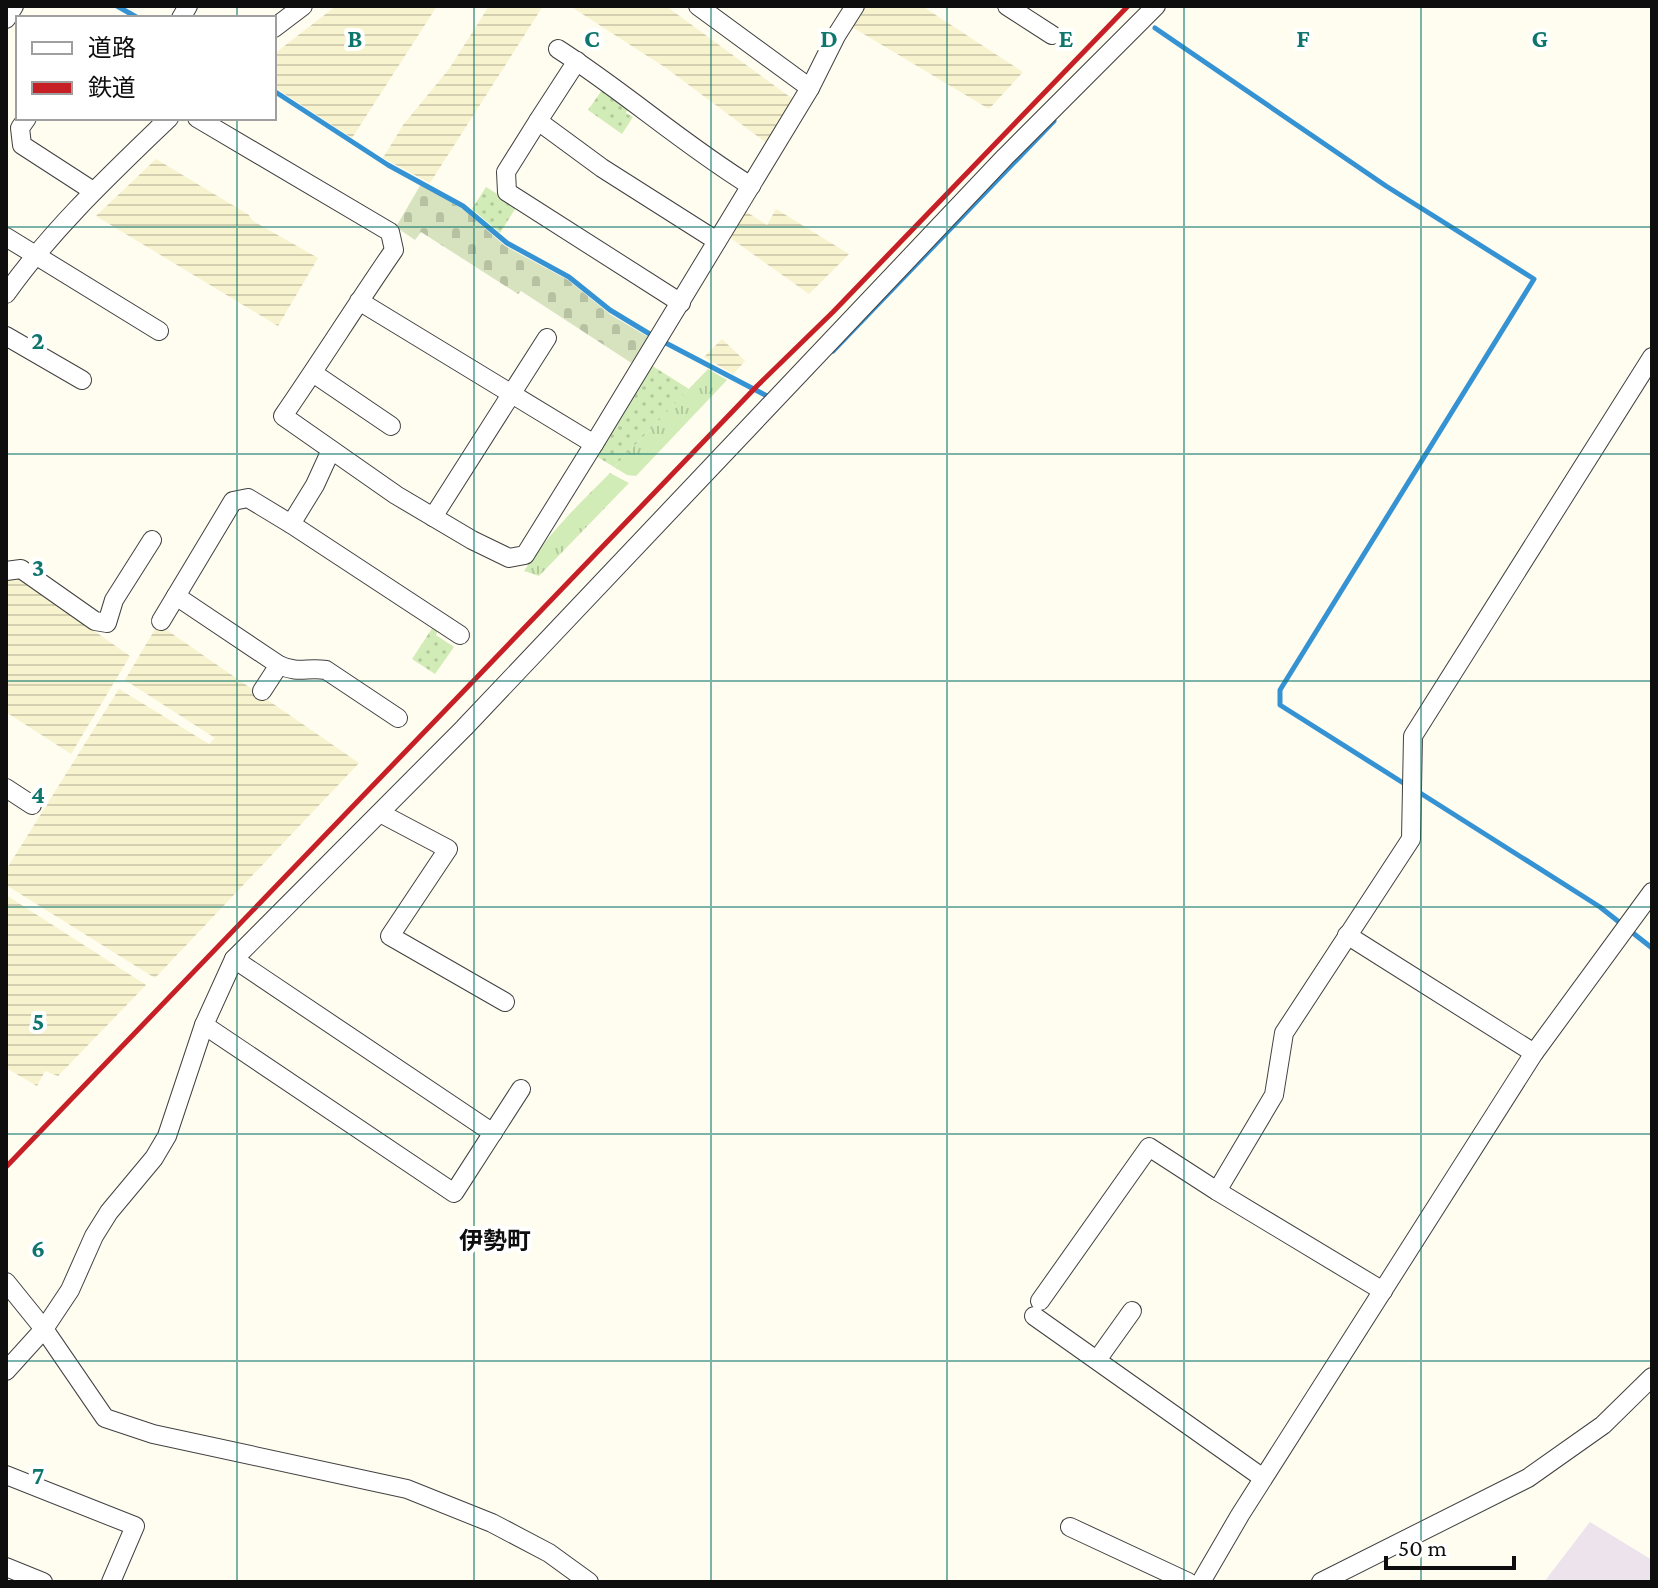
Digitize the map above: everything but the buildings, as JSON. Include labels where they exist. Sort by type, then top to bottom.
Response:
[{"type":"street","points":[[6,19],[14,6]]},
{"type":"street","points":[[276,26],[303,6]]},
{"type":"street","points":[[698,6],[810,88]]},
{"type":"street","points":[[200,120],[390,232],[394,250],[283,416],[396,495],[509,558],[525,555],[660,339],[810,88],[855,6]]},
{"type":"street","points":[[1007,6],[1052,35]]},
{"type":"street","points":[[7,1368],[44,1329],[70,1290],[94,1236],[109,1212],[154,1158],[167,1136],[204,1025],[234,959],[464,728],[1005,157],[1156,6]]},
{"type":"street","points":[[558,49],[717,165],[751,186]]},
{"type":"street","points":[[577,61],[506,172],[507,192],[681,303]]},
{"type":"street","points":[[26,120],[20,128],[22,145],[93,191]]},
{"type":"street","points":[[6,294],[34,255],[93,191],[167,120]]},
{"type":"street","points":[[538,121],[602,168],[717,241]]},
{"type":"street","points":[[6,237],[159,331]]},
{"type":"street","points":[[359,301],[594,444]]},
{"type":"street","points":[[6,336],[82,380]]},
{"type":"street","points":[[433,517],[547,338]]},
{"type":"street","points":[[1217,1191],[1274,1095],[1284,1033],[1411,839],[1413,736],[1652,357]]},
{"type":"street","points":[[313,373],[391,426]]},
{"type":"street","points":[[291,524],[315,485],[331,450]]},
{"type":"street","points":[[161,621],[233,501],[248,498],[460,635]]},
{"type":"street","points":[[6,571],[21,569],[95,621],[107,623],[114,600],[152,540]]},
{"type":"street","points":[[176,596],[279,665],[293,672],[314,668],[326,670],[398,718]]},
{"type":"street","points":[[262,691],[279,665]]},
{"type":"street","points":[[6,788],[32,805]]},
{"type":"street","points":[[380,813],[448,849],[390,936],[505,1002]]},
{"type":"street","points":[[1201,1582],[1263,1478],[1534,1053],[1652,892]]},
{"type":"street","points":[[1347,935],[1534,1053]]},
{"type":"street","points":[[234,959],[493,1133]]},
{"type":"street","points":[[204,1025],[454,1193],[521,1089]]},
{"type":"street","points":[[1263,1478],[1097,1360],[1037,1309],[1149,1147],[1383,1291]]},
{"type":"street","points":[[6,1282],[44,1329],[105,1418],[153,1434],[407,1489],[492,1523],[549,1553],[589,1582]]},
{"type":"street","points":[[1097,1360],[1132,1311]]},
{"type":"street","points":[[1321,1582],[1528,1478],[1603,1425],[1652,1377]]},
{"type":"street","points":[[6,1475],[135,1526],[111,1582]]},
{"type":"street","points":[[1070,1527],[1188,1582]]},
{"type":"street","points":[[6,1567],[43,1582]]},
{"type":"shaded area","points":[[336,6],[437,6],[352,138],[276,88],[276,52]]},
{"type":"shaded area","points":[[489,6],[543,6],[430,183],[383,158],[403,125],[449,69]]},
{"type":"shaded area","points":[[570,6],[666,6],[794,100],[768,144],[666,68]]},
{"type":"shaded area","points":[[867,6],[922,6],[1023,72],[989,109],[852,27]]},
{"type":"shaded area","points":[[156,159],[318,258],[278,326],[96,216]]},
{"type":"shaded area","points":[[776,209],[849,254],[809,294],[729,237],[745,211],[767,225]]},
{"type":"shaded area","points":[[722,339],[745,361],[733,374],[704,357]]},
{"type":"shaded area","points":[[17,577],[130,656],[71,754],[6,712],[6,579]]},
{"type":"shaded area","points":[[158,624],[359,763],[155,978],[6,885],[6,870],[119,689],[209,744],[215,738],[125,680]]},
{"type":"shaded area","points":[[6,895],[146,985],[58,1076],[45,1071],[37,1086],[6,1068]]},
{"type":"shaded area","points":[[1590,1522],[1652,1560],[1652,1582],[1544,1582]]},
{"type":"green space","points":[[602,90],[628,108],[626,113],[633,117],[622,134],[588,110]]},
{"type":"green space","points":[[421,184],[464,210],[505,246],[568,280],[611,315],[650,338],[633,364],[521,291],[518,294],[421,232],[415,240],[396,227]]},
{"type":"green space","points":[[486,187],[517,206],[500,233],[472,209]]},
{"type":"green space","points":[[651,365],[689,389],[614,467],[596,456]]},
{"type":"green space","points":[[708,369],[727,380],[636,476],[627,475],[614,467]]},
{"type":"green space","points":[[610,473],[629,483],[539,576],[524,571],[575,508]]},
{"type":"green space","points":[[433,627],[438,630],[436,635],[454,647],[435,674],[412,659]]},
{"type":"waterway","points":[[117,6],[134,16]]},
{"type":"waterway","points":[[1155,28],[1386,186],[1534,279],[1280,690],[1280,705],[1408,786]]},
{"type":"waterway","points":[[276,92],[388,165],[463,206],[507,243],[569,277],[610,310],[653,336]]},
{"type":"waterway","points":[[833,351],[1054,121]]},
{"type":"waterway","points":[[662,341],[767,396]]},
{"type":"waterway","points":[[1417,791],[1600,907],[1652,948]]},
{"type":"railway","points":[[6,1167],[757,386],[833,312],[1128,6]]},
{"type":"district","name":"伊勢町","points":[[495,1241]]}]
